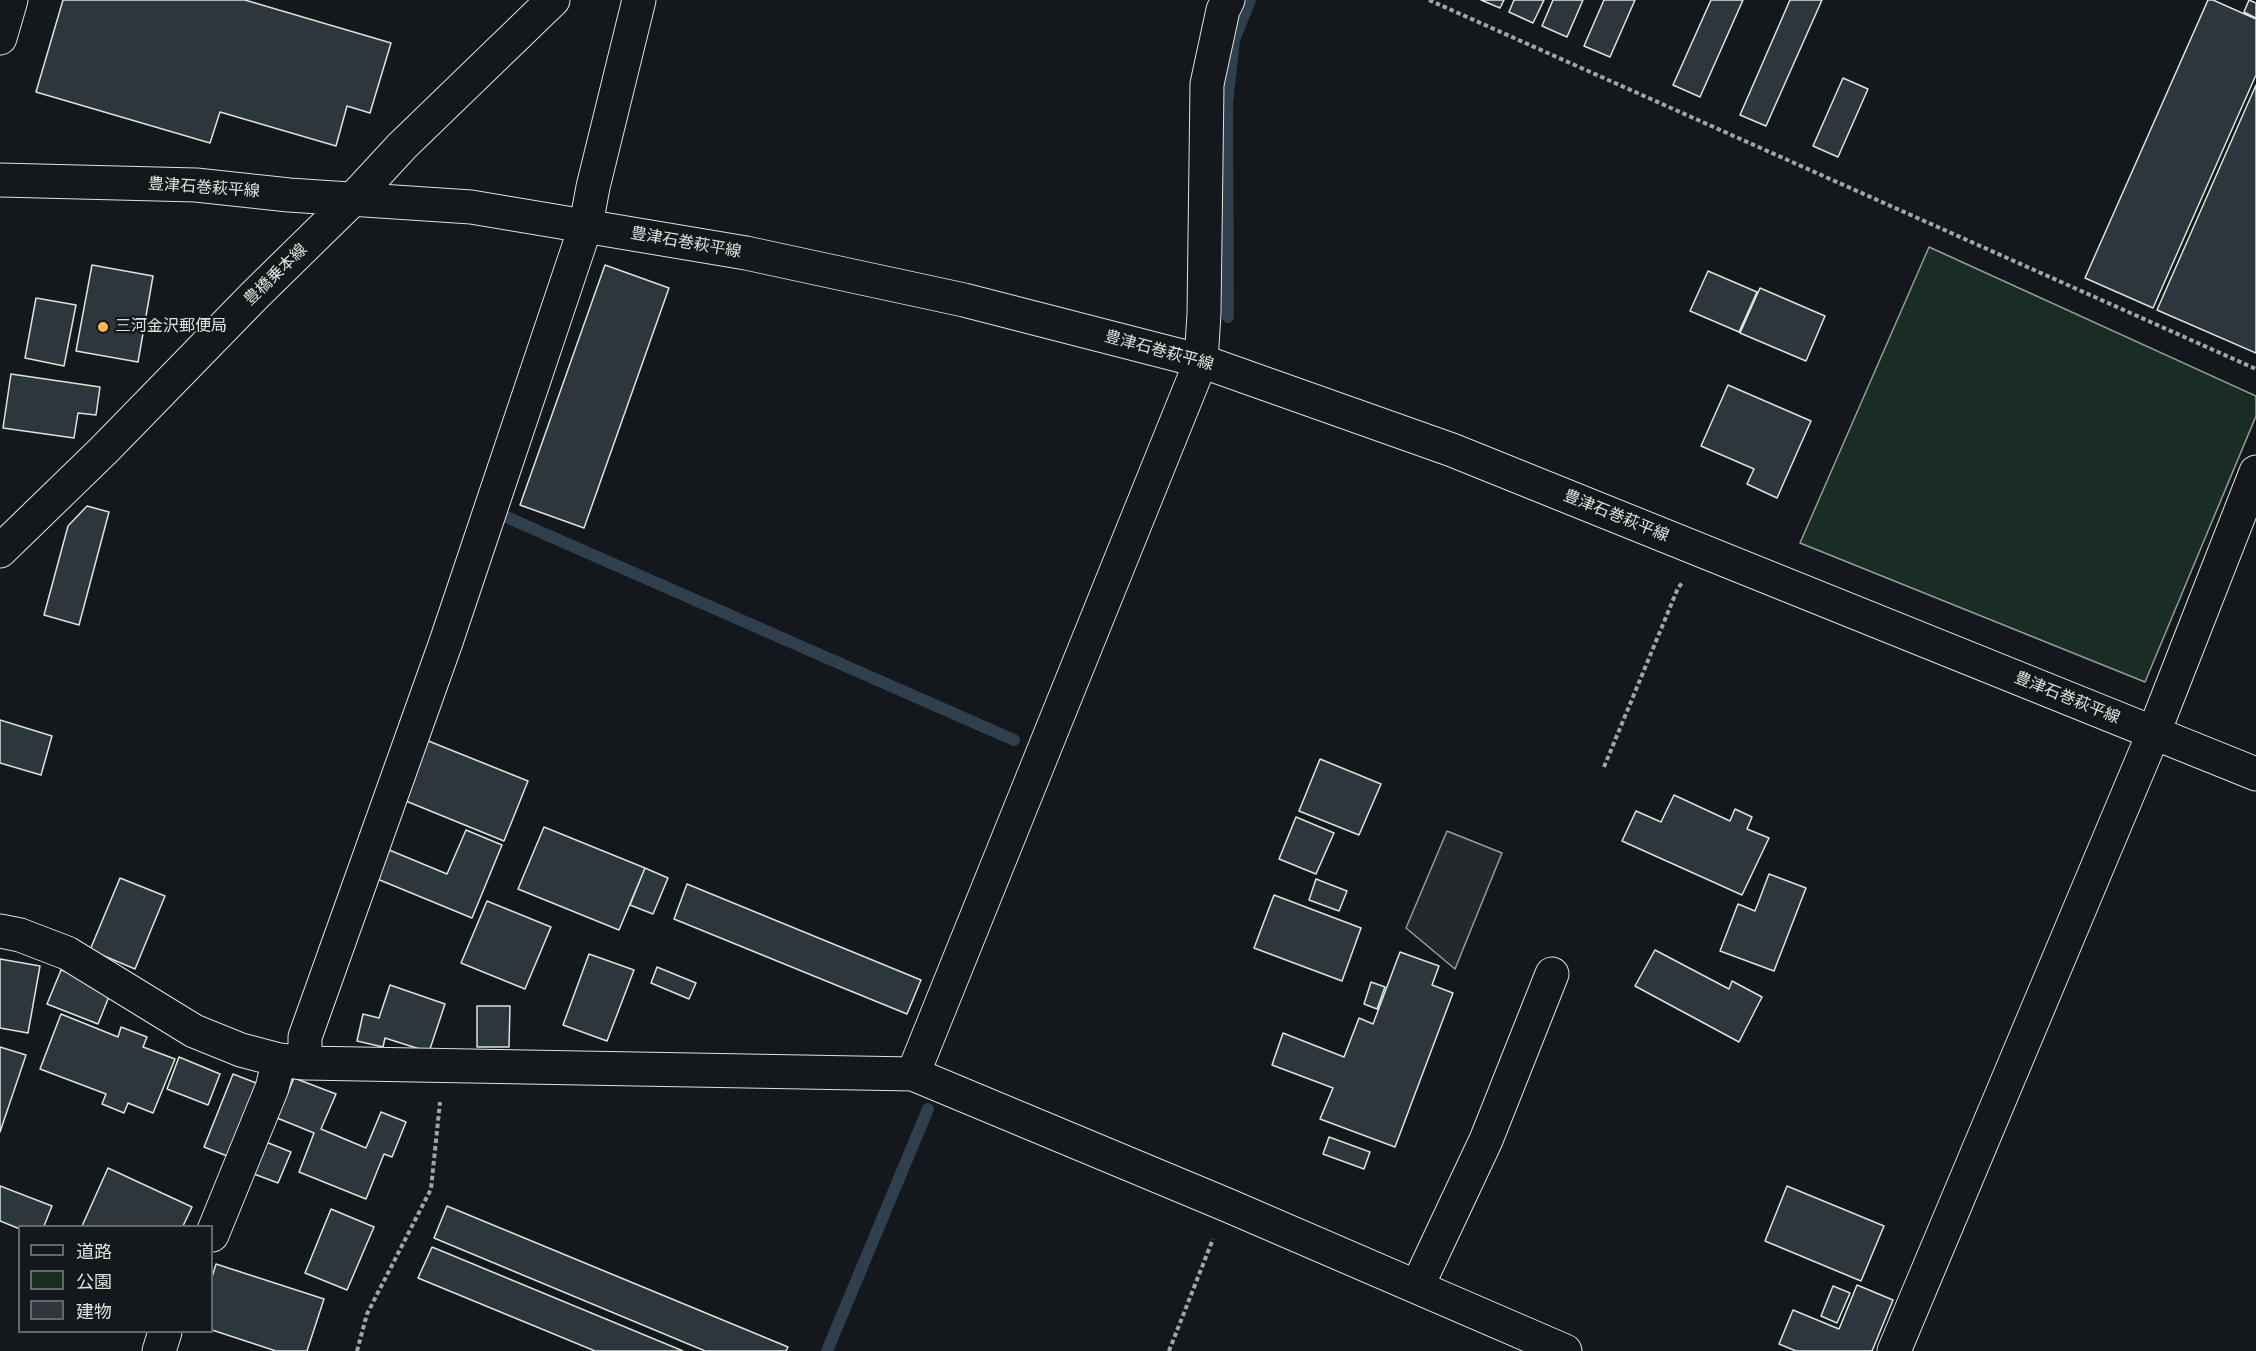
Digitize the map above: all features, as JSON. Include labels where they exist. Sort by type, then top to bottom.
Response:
[{"type":"street","points":[[0,38],[11,0]]},
{"type":"street","name":"豊橋乗本線","points":[[0,551],[104,450],[255,295],[354,200],[402,146],[553,0]]},
{"type":"street","points":[[213,1233],[273,1088],[305,1037],[446,642],[586,225],[593,187],[639,0]]},
{"type":"street","points":[[913,1074],[1200,361],[1204,315],[1207,84],[1223,10],[1228,0]]},
{"type":"street","name":"豊津石巻萩平線","points":[[0,180],[196,185],[354,200],[471,207],[746,253],[964,300],[1200,361],[1452,450],[2256,774]]},
{"type":"street","points":[[1894,1351],[2154,732],[2256,472]]},
{"type":"street","points":[[0,931],[20,935],[67,953],[194,1031],[242,1050],[292,1061],[913,1074],[1227,1205],[1566,1351]]},
{"type":"street","points":[[1417,1287],[1486,1140],[1552,974]]},
{"type":"street","points":[[159,1351],[165,1333]]},
{"type":"path","points":[[1429,0],[2256,369]]},
{"type":"path","points":[[1604,767],[1678,588],[1713,555]]},
{"type":"path","points":[[357,1351],[367,1314],[431,1189],[444,1065]]},
{"type":"path","points":[[1169,1351],[1227,1205]]},
{"type":"green space","points":[[1929,247],[2256,396],[2256,416],[2145,682],[1800,543]]},
{"type":"shaded area","points":[[1447,831],[1502,853],[1455,969],[1406,928]]},
{"type":"building","points":[[63,0],[245,0],[391,43],[370,113],[347,106],[336,146],[220,112],[210,143],[36,92]]},
{"type":"building","points":[[1481,0],[1504,0],[1500,8]]},
{"type":"building","points":[[1514,0],[1544,0],[1533,23],[1509,12]]},
{"type":"building","points":[[1553,0],[1583,0],[1567,37],[1542,26]]},
{"type":"building","points":[[1604,0],[1635,0],[1610,57],[1584,46]]},
{"type":"building","points":[[1711,0],[1743,0],[1700,97],[1673,85]]},
{"type":"building","points":[[1790,0],[1822,0],[1766,126],[1740,115]]},
{"type":"building","points":[[2208,0],[2213,0],[2256,19],[2256,75],[2153,308],[2085,278]]},
{"type":"building","points":[[2249,0],[2256,3],[2256,18],[2244,12]]},
{"type":"building","points":[[1843,78],[1868,89],[1838,157],[1813,146]]},
{"type":"building","points":[[2256,85],[2256,353],[2157,310]]},
{"type":"building","points":[[92,265],[153,276],[138,362],[76,351]]},
{"type":"building","points":[[605,265],[669,288],[584,528],[520,505]]},
{"type":"building","points":[[1708,271],[1757,292],[1739,332],[1690,311]]},
{"type":"building","points":[[1760,288],[1825,316],[1806,361],[1740,333]]},
{"type":"building","points":[[36,298],[76,305],[64,366],[25,358]]},
{"type":"building","points":[[11,374],[100,387],[96,415],[78,413],[74,438],[3,428]]},
{"type":"building","points":[[1728,385],[1811,421],[1777,498],[1747,484],[1754,469],[1701,446]]},
{"type":"building","points":[[87,506],[109,512],[79,625],[44,615],[68,526]]},
{"type":"building","points":[[0,720],[52,736],[41,775],[0,763]]},
{"type":"building","points":[[426,740],[528,781],[504,841],[401,799]]},
{"type":"building","points":[[1320,759],[1381,784],[1359,835],[1299,811]]},
{"type":"building","points":[[1674,795],[1730,821],[1735,809],[1752,817],[1747,829],[1769,838],[1742,895],[1622,841],[1636,811],[1661,822]]},
{"type":"building","points":[[1296,817],[1334,833],[1316,874],[1279,859]]},
{"type":"building","points":[[544,827],[645,868],[619,930],[518,889]]},
{"type":"building","points":[[466,830],[502,845],[472,918],[370,876],[382,847],[447,874]]},
{"type":"building","points":[[645,868],[668,878],[653,914],[630,905]]},
{"type":"building","points":[[1769,874],[1806,888],[1774,971],[1720,951],[1738,904],[1755,911]]},
{"type":"building","points":[[120,878],[165,896],[135,969],[90,950]]},
{"type":"building","points":[[1316,879],[1347,891],[1339,911],[1309,900]]},
{"type":"building","points":[[687,884],[921,980],[907,1014],[674,919]]},
{"type":"building","points":[[1274,895],[1361,928],[1342,981],[1254,948]]},
{"type":"building","points":[[487,901],[551,927],[525,989],[461,963]]},
{"type":"building","points":[[1655,950],[1729,989],[1732,981],[1762,997],[1739,1042],[1635,986]]},
{"type":"building","points":[[1400,952],[1439,966],[1432,985],[1453,993],[1395,1147],[1320,1119],[1333,1088],[1272,1065],[1283,1033],[1344,1057],[1359,1018],[1373,1024]]},
{"type":"building","points":[[589,954],[634,970],[607,1041],[563,1025]]},
{"type":"building","points":[[0,959],[40,966],[28,1033],[0,1028]]},
{"type":"building","points":[[657,967],[696,983],[689,999],[651,983]]},
{"type":"building","points":[[61,970],[112,989],[98,1024],[47,1004]]},
{"type":"building","points":[[1371,982],[1385,987],[1377,1009],[1364,1004]]},
{"type":"building","points":[[390,985],[445,1004],[429,1052],[385,1038],[383,1047],[357,1041],[363,1014],[379,1018]]},
{"type":"building","points":[[477,1006],[510,1006],[509,1047],[477,1047]]},
{"type":"building","points":[[61,1014],[118,1037],[121,1027],[147,1037],[143,1047],[175,1059],[153,1113],[128,1103],[124,1113],[102,1104],[106,1094],[40,1069]]},
{"type":"building","points":[[0,1047],[26,1055],[0,1132]]},
{"type":"building","points":[[179,1057],[220,1074],[208,1105],[167,1089]]},
{"type":"building","points":[[233,1074],[269,1088],[240,1161],[204,1147]]},
{"type":"building","points":[[294,1078],[336,1094],[321,1129],[366,1148],[381,1112],[406,1122],[392,1157],[384,1154],[366,1199],[299,1172],[314,1133],[277,1118]]},
{"type":"building","points":[[1329,1137],[1370,1152],[1364,1169],[1323,1154]]},
{"type":"building","points":[[266,1142],[291,1152],[278,1183],[254,1174]]},
{"type":"building","points":[[108,1168],[192,1207],[183,1225],[82,1225]]},
{"type":"building","points":[[0,1186],[52,1206],[44,1225],[18,1225],[18,1228],[0,1221]]},
{"type":"building","points":[[1787,1186],[1884,1226],[1861,1281],[1765,1241]]},
{"type":"building","points":[[447,1206],[788,1347],[786,1351],[705,1351],[434,1238]]},
{"type":"building","points":[[331,1209],[374,1227],[347,1290],[305,1273]]},
{"type":"building","points":[[432,1247],[683,1351],[595,1351],[418,1278]]},
{"type":"building","points":[[216,1264],[324,1299],[307,1351],[276,1351],[213,1330],[213,1274]]},
{"type":"building","points":[[1857,1285],[1893,1300],[1872,1351],[1796,1351],[1779,1344],[1793,1310],[1839,1329]]},
{"type":"building","points":[[1833,1286],[1850,1293],[1837,1323],[1821,1316]]},
{"type":"waterway","points":[[1228,317],[1227,104],[1234,40],[1250,0]]},
{"type":"waterway","points":[[504,516],[1014,740]]},
{"type":"waterway","points":[[827,1351],[928,1109]]},
{"type":"place","name":"三河金沢郵便局","points":[[103,327]]}]
